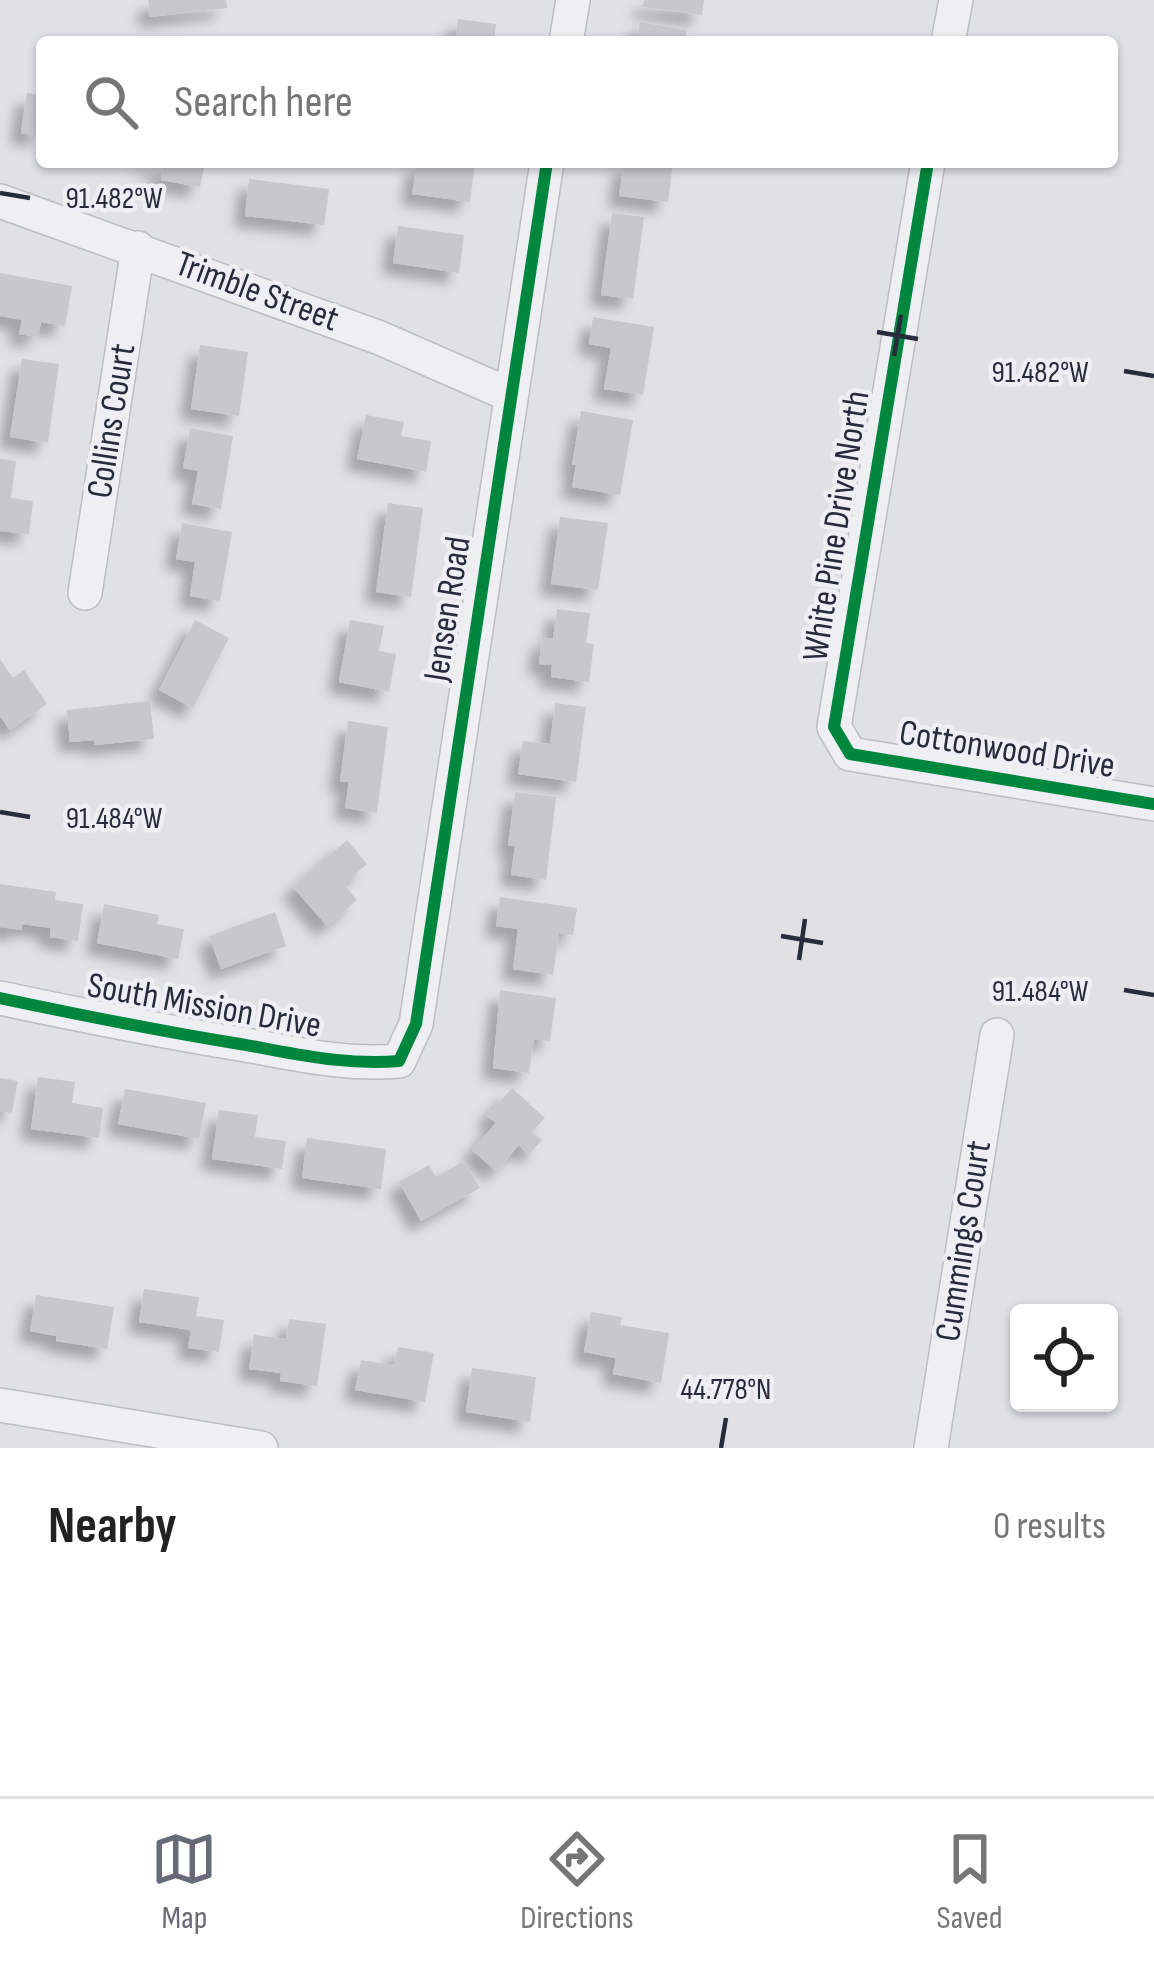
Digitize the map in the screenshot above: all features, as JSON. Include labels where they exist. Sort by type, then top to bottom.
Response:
[{"type":"street","points":[[567,36],[573,0]]},
{"type":"street","points":[[949,36],[956,0]]},
{"type":"street","name":"Jensen Road","points":[[398,1061],[416,1024],[546,168]]},
{"type":"street","name":"White Pine Drive North","points":[[850,754],[834,727],[927,168]]},
{"type":"street","name":"Trimble Street","points":[[0,201],[380,338],[510,395]]},
{"type":"street","name":"Collins Court","points":[[85,593],[138,248]]},
{"type":"street","name":"Cottonwood Drive","points":[[850,754],[1154,804]]},
{"type":"street","name":"South Mission Drive","points":[[0,998],[118,1024],[304,1055],[364,1064],[398,1061]]},
{"type":"street","name":"Cummings Court","points":[[931,1448],[997,1035]]},
{"type":"street","points":[[0,1405],[261,1448]]},
{"type":"building","points":[[148,0],[226,0],[227,8],[150,17]]},
{"type":"building","points":[[644,0],[704,0],[702,15],[643,7]]},
{"type":"building","points":[[458,19],[496,24],[495,36],[456,36]]},
{"type":"building","points":[[640,22],[687,30],[686,36],[638,36]]},
{"type":"building","points":[[27,93],[36,94],[36,135],[21,133]]},
{"type":"building","points":[[159,168],[204,168],[200,187],[161,180]]},
{"type":"building","points":[[416,168],[474,168],[470,202],[412,194]]},
{"type":"building","points":[[623,168],[672,168],[668,202],[619,196]]},
{"type":"building","points":[[249,179],[329,189],[324,225],[245,216]]},
{"type":"building","points":[[612,213],[644,217],[633,299],[601,295]]},
{"type":"building","points":[[398,226],[464,235],[459,273],[393,263]]},
{"type":"building","points":[[0,273],[72,286],[65,326],[41,322],[38,337],[19,334],[22,320],[0,316]]},
{"type":"building","points":[[593,317],[654,327],[643,395],[604,389],[611,348],[589,344]]},
{"type":"building","points":[[200,345],[248,352],[239,416],[191,409]]},
{"type":"building","points":[[22,359],[59,364],[48,443],[10,437]]},
{"type":"building","points":[[581,411],[633,420],[620,495],[572,487]]},
{"type":"building","points":[[366,415],[404,422],[401,436],[431,441],[426,472],[357,459]]},
{"type":"building","points":[[190,428],[233,436],[221,509],[192,504],[198,471],[183,468]]},
{"type":"building","points":[[0,459],[16,461],[11,498],[33,501],[29,534],[0,531]]},
{"type":"building","points":[[388,503],[423,508],[411,597],[376,592]]},
{"type":"building","points":[[560,517],[608,523],[598,590],[551,584]]},
{"type":"building","points":[[182,523],[232,532],[220,601],[190,596],[195,562],[176,559]]},
{"type":"building","points":[[557,609],[590,613],[586,643],[594,644],[589,682],[551,677],[552,665],[539,664],[542,637],[553,639]]},
{"type":"building","points":[[195,620],[229,638],[193,708],[159,690]]},
{"type":"building","points":[[350,620],[384,626],[379,651],[396,654],[389,692],[339,682]]},
{"type":"building","points":[[0,659],[13,678],[24,670],[47,704],[10,730],[0,716]]},
{"type":"building","points":[[150,701],[154,739],[95,745],[94,740],[70,742],[67,710]]},
{"type":"building","points":[[555,703],[586,707],[576,782],[518,774],[523,741],[550,744]]},
{"type":"building","points":[[348,721],[388,727],[377,813],[345,808],[349,782],[340,781]]},
{"type":"building","points":[[515,792],[556,797],[546,880],[511,875],[515,846],[508,845]]},
{"type":"building","points":[[347,840],[367,864],[344,884],[357,900],[327,926],[293,887]]},
{"type":"building","points":[[0,884],[56,892],[55,900],[83,904],[78,941],[50,937],[51,928],[0,927]]},
{"type":"building","points":[[500,897],[577,908],[573,935],[559,933],[553,975],[513,969],[518,929],[496,926]]},
{"type":"building","points":[[104,904],[159,915],[157,924],[184,929],[178,959],[97,943]]},
{"type":"building","points":[[275,912],[286,946],[221,969],[209,936]]},
{"type":"building","points":[[500,990],[556,998],[550,1041],[534,1039],[529,1073],[493,1068]]},
{"type":"building","points":[[38,1077],[75,1082],[72,1103],[103,1108],[99,1138],[31,1129]]},
{"type":"building","points":[[0,1078],[18,1081],[12,1113],[0,1111]]},
{"type":"building","points":[[512,1088],[545,1118],[532,1132],[542,1140],[529,1154],[519,1145],[496,1171],[472,1150],[496,1123],[487,1116]]},
{"type":"building","points":[[125,1089],[206,1103],[199,1139],[118,1124]]},
{"type":"building","points":[[219,1110],[258,1115],[255,1137],[286,1141],[282,1169],[212,1159]]},
{"type":"building","points":[[307,1138],[386,1149],[381,1189],[302,1178]]},
{"type":"building","points":[[464,1161],[480,1188],[421,1221],[399,1182],[429,1165],[436,1177]]},
{"type":"building","points":[[144,1289],[199,1297],[196,1316],[224,1320],[219,1352],[188,1348],[191,1330],[139,1322]]},
{"type":"building","points":[[36,1295],[114,1307],[107,1349],[56,1341],[56,1336],[30,1331]]},
{"type":"building","points":[[591,1312],[622,1317],[620,1325],[669,1333],[661,1383],[613,1374],[616,1358],[584,1352]]},
{"type":"building","points":[[289,1319],[326,1324],[317,1386],[280,1381],[281,1373],[249,1369],[254,1335],[286,1339]]},
{"type":"building","points":[[398,1347],[434,1353],[425,1402],[355,1390],[361,1360],[394,1365]]},
{"type":"building","points":[[472,1368],[536,1377],[530,1422],[466,1412]]},
{"type":"cycle path","points":[[0,998],[299,1055],[399,1061],[416,1024],[546,168]]},
{"type":"cycle path","points":[[927,168],[834,727],[850,754],[1154,804]]}]
